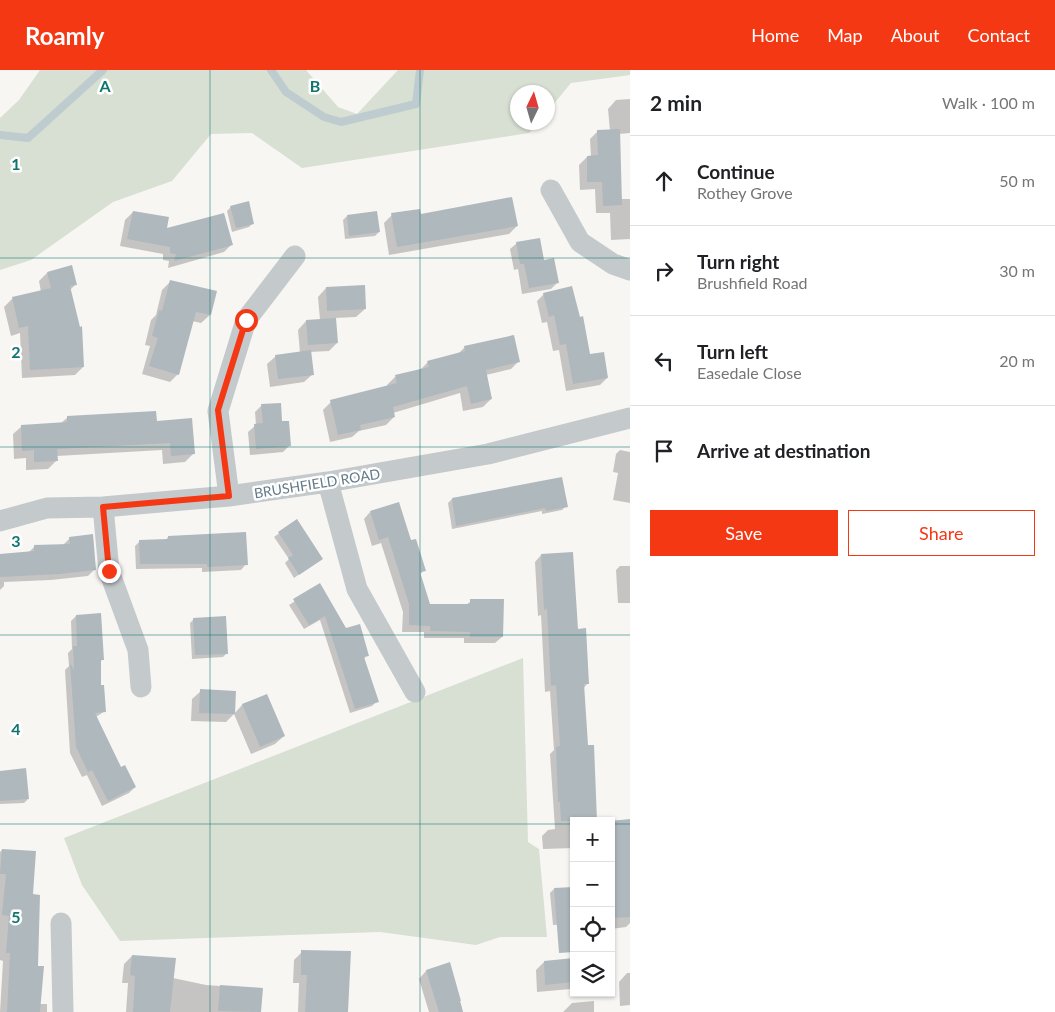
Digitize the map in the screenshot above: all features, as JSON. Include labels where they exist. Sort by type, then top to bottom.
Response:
[{"type":"street","points":[[552,190],[580,242],[613,264],[630,270]]},
{"type":"street","points":[[229,496],[218,410],[246,320],[295,256]]},
{"type":"street","name":"BRUSHFIELD ROAD","points":[[0,521],[47,508],[103,507],[229,496],[328,482],[488,454],[630,418]]},
{"type":"street","points":[[328,482],[357,589],[414,692]]},
{"type":"street","points":[[103,507],[109,571],[138,650],[141,687]]},
{"type":"street","points":[[61,923],[63,1012]]},
{"type":"shaded area","points":[[40,70],[306,70],[338,107],[357,114],[398,70],[630,70],[630,75],[571,83],[555,102],[555,85],[510,85],[510,130],[532,130],[529,133],[302,168],[252,133],[211,134],[172,181],[113,202],[31,260],[0,270],[0,118],[19,100]]},
{"type":"shaded area","points":[[523,658],[528,842],[539,849],[547,937],[500,937],[476,945],[380,932],[120,941],[82,885],[64,838]]},
{"type":"building","points":[[620,129],[622,205],[603,206],[602,182],[587,182],[587,156],[598,155],[597,130]]},
{"type":"building","points":[[512,197],[518,226],[397,247],[391,213],[420,209],[421,214]]},
{"type":"building","points":[[249,201],[254,224],[236,228],[230,206]]},
{"type":"building","points":[[133,211],[169,217],[167,228],[224,213],[233,245],[174,261],[176,254],[170,253],[170,247],[127,239]]},
{"type":"building","points":[[377,211],[380,232],[349,236],[347,215]]},
{"type":"building","points":[[540,238],[544,260],[554,258],[559,283],[529,288],[524,264],[520,264],[516,242]]},
{"type":"building","points":[[72,265],[77,285],[70,286],[80,327],[82,326],[84,367],[30,370],[28,326],[19,328],[12,297],[51,288],[47,272]]},
{"type":"building","points":[[170,280],[217,291],[211,315],[196,312],[179,375],[149,366],[158,338],[152,336],[159,310],[162,311]]},
{"type":"building","points":[[365,285],[366,309],[327,311],[326,287]]},
{"type":"building","points":[[572,286],[580,317],[583,316],[590,354],[604,352],[608,378],[573,384],[566,344],[560,345],[554,315],[549,317],[543,293]]},
{"type":"building","points":[[336,318],[338,343],[308,345],[306,320]]},
{"type":"building","points":[[514,335],[520,362],[486,370],[492,399],[471,404],[467,386],[393,407],[395,417],[360,425],[361,430],[338,435],[330,400],[397,383],[395,375],[429,367],[427,361],[465,351],[464,346]]},
{"type":"building","points":[[311,350],[314,375],[278,379],[275,355]]},
{"type":"building","points":[[281,403],[282,421],[289,421],[291,446],[256,449],[254,424],[263,423],[261,404]]},
{"type":"building","points":[[156,411],[157,421],[192,418],[195,454],[171,456],[170,443],[57,449],[58,461],[34,462],[34,450],[22,451],[21,425],[67,422],[67,416]]},
{"type":"building","points":[[562,477],[568,507],[546,511],[545,508],[456,526],[452,498]]},
{"type":"building","points":[[399,502],[411,540],[416,539],[426,571],[420,572],[430,604],[470,604],[470,599],[504,599],[503,637],[470,637],[470,632],[430,631],[430,626],[409,625],[409,604],[388,537],[379,540],[370,511]]},
{"type":"building","points":[[297,519],[323,559],[299,575],[288,558],[293,555],[278,532]]},
{"type":"building","points":[[246,532],[248,565],[207,567],[207,564],[140,564],[139,540],[168,539],[168,536]]},
{"type":"building","points":[[93,534],[96,570],[0,577],[0,554],[34,551],[34,545],[70,544],[69,537]]},
{"type":"building","points":[[573,552],[578,629],[586,628],[589,684],[584,684],[588,745],[594,745],[597,817],[570,817],[570,821],[561,821],[560,802],[558,802],[556,747],[560,746],[556,685],[551,686],[547,609],[544,610],[541,554]]},
{"type":"building","points":[[320,583],[346,628],[360,624],[369,656],[364,657],[379,702],[355,709],[325,616],[309,625],[293,599]]},
{"type":"building","points":[[101,613],[104,660],[101,660],[101,685],[104,685],[106,712],[95,713],[121,767],[125,765],[136,787],[108,801],[92,770],[88,772],[76,747],[70,663],[74,670],[73,646],[77,646],[76,615]]},
{"type":"building","points":[[226,616],[228,654],[195,655],[193,618]]},
{"type":"building","points":[[200,689],[236,691],[235,714],[199,713]]},
{"type":"building","points":[[267,694],[285,736],[260,747],[242,704]]},
{"type":"building","points":[[26,768],[29,799],[0,801],[0,771]]},
{"type":"building","points":[[630,819],[630,917],[615,918],[615,821]]},
{"type":"building","points":[[2,849],[36,851],[33,894],[40,895],[38,966],[44,966],[40,1012],[7,1012],[10,953],[6,953],[9,916],[2,915],[6,874],[0,874]]},
{"type":"building","points":[[570,887],[570,952],[559,953],[554,888]]},
{"type":"building","points":[[301,950],[351,951],[348,1012],[305,1012],[307,975],[301,975]]},
{"type":"building","points":[[132,955],[176,958],[170,1012],[133,1012],[135,976],[130,975]]},
{"type":"building","points":[[570,958],[570,982],[545,985],[544,961]]},
{"type":"building","points":[[450,962],[463,1012],[439,1012],[426,970]]},
{"type":"building","points":[[220,985],[263,988],[261,1012],[218,1011]]},
{"type":"waterway","points":[[0,135],[28,138],[103,70]]},
{"type":"waterway","points":[[271,70],[286,92],[324,117],[341,122],[416,104],[420,70]]},
{"type":"route","points":[[109,571],[103,507],[229,496],[218,410],[246,320]]}]
